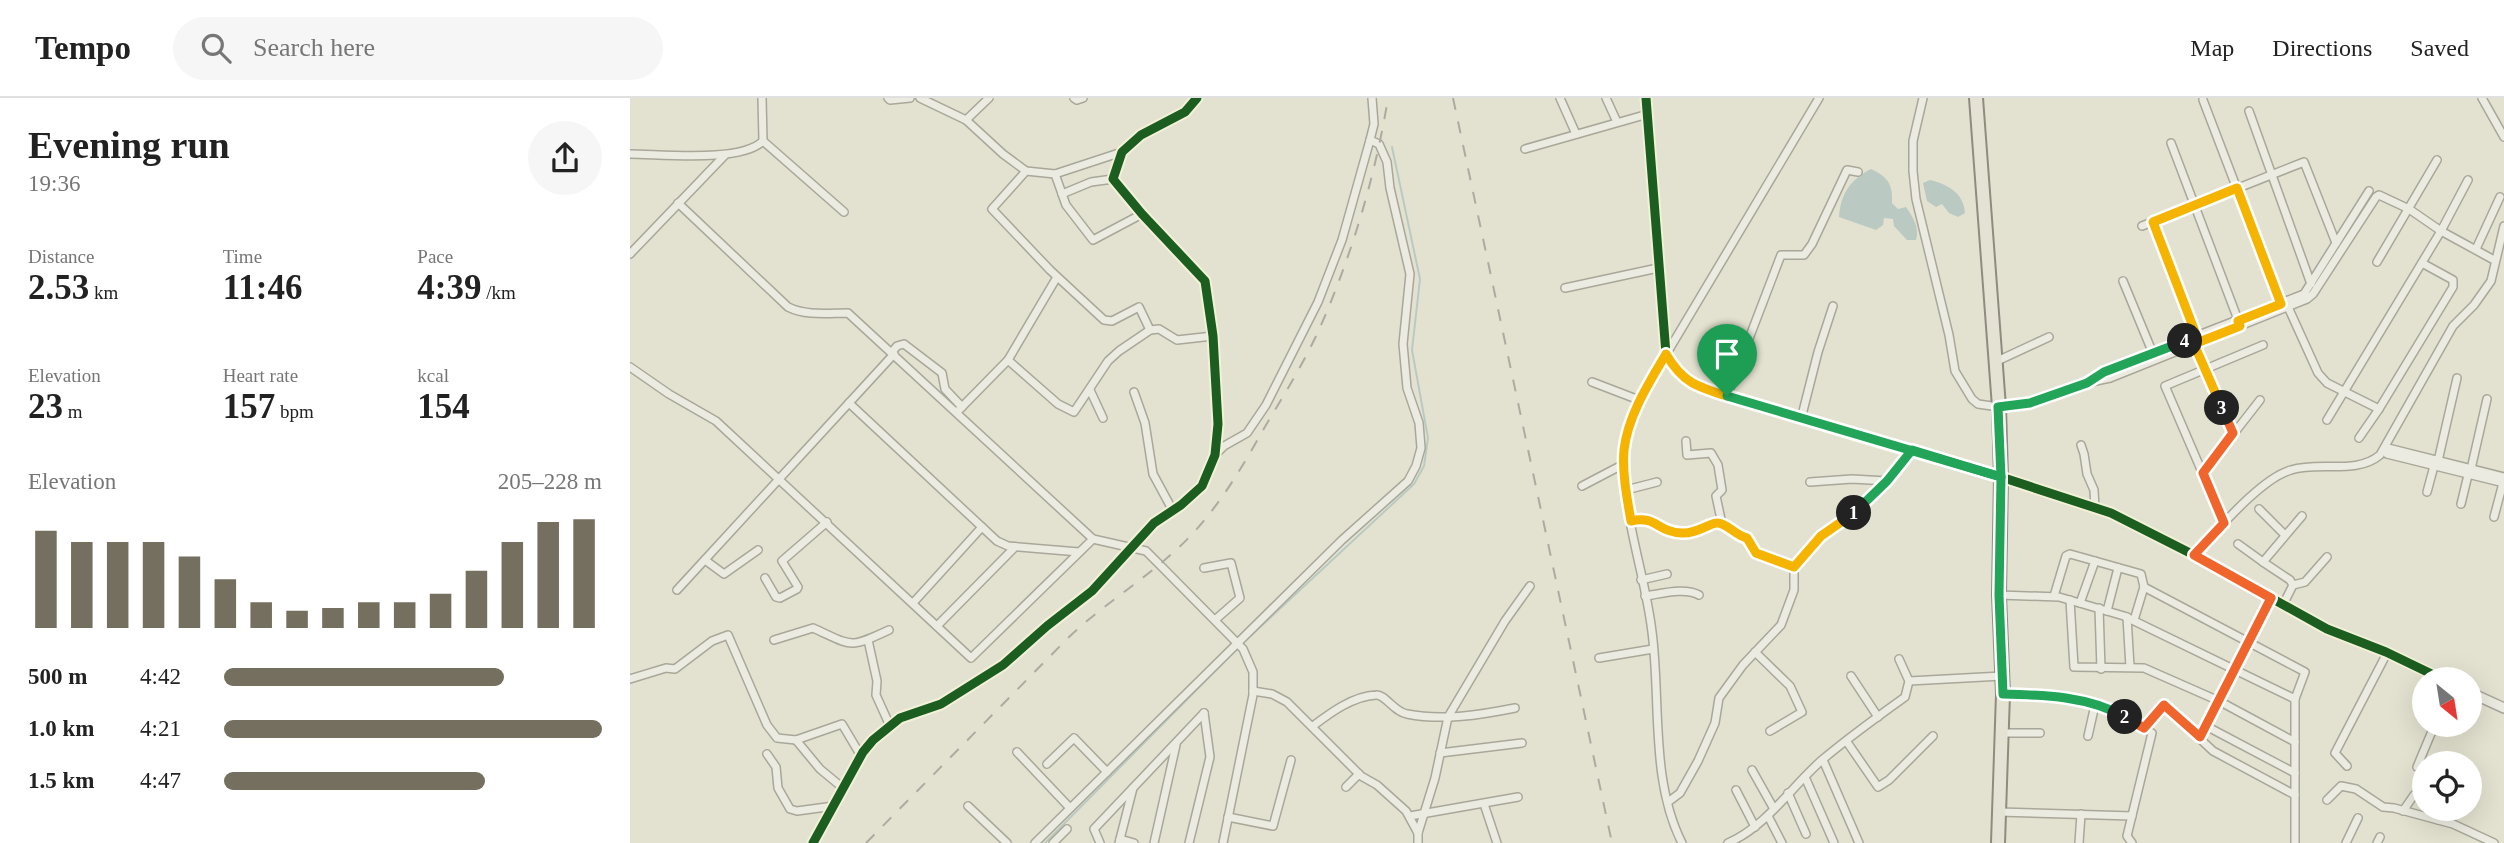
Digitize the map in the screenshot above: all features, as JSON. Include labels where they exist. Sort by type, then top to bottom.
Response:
[{"type":"main road","points":[[1976,98],[2001,477],[1999,595],[2003,694],[1997,843]]},
{"type":"street","points":[[630,154],[725,155],[758,146],[763,141],[762,98]]},
{"type":"street","points":[[888,98],[910,98]]},
{"type":"street","points":[[920,98],[966,120],[1026,171],[1055,174],[1122,152],[1141,135],[1185,112],[1197,98]]},
{"type":"street","points":[[966,120],[989,98]]},
{"type":"street","points":[[1074,98],[1083,98]]},
{"type":"street","points":[[1214,455],[1247,433],[1266,405],[1318,302],[1340,247],[1370,140],[1374,124],[1372,98]]},
{"type":"street","points":[[1560,98],[1576,134]]},
{"type":"street","points":[[1606,98],[1617,122]]},
{"type":"street","points":[[1646,98],[1666,354],[1676,371],[1692,384],[2111,513],[2194,555],[2327,629],[2417,667]]},
{"type":"street","points":[[1682,843],[1672,825],[1658,743],[1652,632],[1626,490],[1624,449],[1639,400],[1819,98]]},
{"type":"street","points":[[1923,98],[1913,141],[1914,180],[1955,371],[1978,404],[1998,407],[2030,403],[2110,378],[2155,357],[2313,294],[2379,195],[2409,209],[2441,231],[2494,260]]},
{"type":"street","points":[[2482,98],[2504,136]]},
{"type":"street","points":[[2203,100],[2284,305],[2318,373],[2327,383],[2379,409]]},
{"type":"street","points":[[2249,111],[2311,284]]},
{"type":"street","points":[[1525,149],[1647,114]]},
{"type":"street","points":[[2495,121],[2504,115]]},
{"type":"street","points":[[1035,843],[1240,645],[1342,540],[1408,481],[1416,466],[1421,448],[1419,423],[1407,388],[1403,344],[1410,274],[1390,188],[1387,162],[1379,144],[1370,140]]},
{"type":"street","points":[[763,141],[844,212]]},
{"type":"street","points":[[2171,143],[2239,323]]},
{"type":"street","points":[[1113,179],[1122,152]]},
{"type":"street","points":[[630,254],[725,155]]},
{"type":"street","points":[[2377,262],[2437,160]]},
{"type":"street","points":[[2142,226],[2304,162],[2336,243]]},
{"type":"street","points":[[1082,165],[1089,183]]},
{"type":"street","points":[[1727,396],[1781,255],[1804,255],[1812,244],[1847,170],[1858,172]]},
{"type":"street","points":[[1026,171],[992,209],[1057,276],[1107,321],[1139,307],[1150,330]]},
{"type":"street","points":[[1055,174],[1066,205],[1093,240],[1142,214]]},
{"type":"street","points":[[1062,194],[1089,183],[1113,179]]},
{"type":"street","points":[[813,843],[860,756],[873,740],[900,719],[941,704],[1003,665],[1046,626],[1092,591],[1154,523],[1202,486],[1214,455],[1218,424],[1213,336],[1205,281],[1113,179]]},
{"type":"street","points":[[2327,420],[2441,231],[2468,180]]},
{"type":"street","points":[[2284,305],[2304,294],[2369,191]]},
{"type":"street","points":[[2476,249],[2500,197]]},
{"type":"street","points":[[678,203],[788,307],[809,313],[848,313],[959,410],[1093,539],[1146,551],[1240,645],[1253,672],[1253,691],[1223,843]]},
{"type":"street","points":[[2153,222],[2205,369],[2233,433]]},
{"type":"street","points":[[2194,555],[2268,483],[2290,470],[2369,464],[2380,455],[2453,326],[2474,305],[2491,281],[2504,226]]},
{"type":"street","points":[[2358,438],[2379,409],[2453,287],[2453,280],[2422,263]]},
{"type":"street","points":[[1565,288],[1658,268]]},
{"type":"street","points":[[959,410],[1008,359],[1057,276]]},
{"type":"street","points":[[2123,281],[2155,357]]},
{"type":"street","points":[[1801,419],[1833,306]]},
{"type":"street","points":[[1008,359],[1067,410],[1074,412],[1108,361],[1150,330],[1159,329],[1177,340],[1213,336]]},
{"type":"street","points":[[1995,362],[2049,337]]},
{"type":"street","points":[[677,590],[904,344],[942,373],[945,389],[959,410]]},
{"type":"street","points":[[2224,523],[2165,386],[2263,345]]},
{"type":"street","points":[[630,367],[669,394],[716,421],[971,657],[1093,539]]},
{"type":"street","points":[[2427,492],[2457,378]]},
{"type":"street","points":[[1592,382],[1639,400]]},
{"type":"street","points":[[1090,390],[1103,418]]},
{"type":"street","points":[[1134,391],[1145,423],[1153,474],[1173,511]]},
{"type":"street","points":[[2460,504],[2487,399]]},
{"type":"street","points":[[2203,473],[2259,400]]},
{"type":"street","points":[[849,403],[998,541],[1014,547],[1079,552]]},
{"type":"street","points":[[1686,441],[1687,455],[1711,453],[1718,465],[1722,490],[1716,496],[1722,524]]},
{"type":"street","points":[[2081,445],[2087,474],[2094,490],[2095,508]]},
{"type":"street","points":[[2436,464],[2389,448],[2387,454],[2504,481],[2494,517]]},
{"type":"street","points":[[1668,802],[1680,793],[1698,761],[1715,723],[1719,698],[1743,665],[1781,625],[1794,590],[1794,567],[1821,536],[1860,509],[1912,450]]},
{"type":"street","points":[[1582,486],[1624,464]]},
{"type":"street","points":[[1810,482],[1852,479],[1887,481]]},
{"type":"street","points":[[1626,490],[1657,482]]},
{"type":"street","points":[[2259,509],[2285,536]]},
{"type":"street","points":[[2263,562],[2302,516]]},
{"type":"street","points":[[1631,521],[1646,519],[1666,531],[1682,533],[1700,532],[1713,524],[1722,524],[1747,538],[1756,553],[1794,567]]},
{"type":"street","points":[[765,578],[776,597],[780,598],[797,589],[782,561],[827,522]]},
{"type":"street","points":[[913,603],[982,527]]},
{"type":"street","points":[[2238,544],[2294,585]]},
{"type":"street","points":[[937,626],[1014,547]]},
{"type":"street","points":[[705,560],[724,574],[758,550]]},
{"type":"street","points":[[2054,596],[2068,554],[2141,574],[2144,587],[2131,618],[2130,667]]},
{"type":"street","points":[[2283,605],[2294,585],[2305,582],[2326,557]]},
{"type":"street","points":[[2080,603],[2095,561]]},
{"type":"street","points":[[1204,568],[1231,563],[1240,598],[1215,620]]},
{"type":"street","points":[[2101,669],[2103,610],[2118,568]]},
{"type":"street","points":[[1641,580],[1667,574]]},
{"type":"street","points":[[1418,843],[1418,833],[1426,813],[1448,717],[1530,586]]},
{"type":"street","points":[[2144,587],[2305,672],[2295,699],[2295,843]]},
{"type":"street","points":[[1645,596],[1680,592],[1695,593],[1699,596]]},
{"type":"street","points":[[1999,595],[2054,596],[2131,618],[2295,699]]},
{"type":"street","points":[[2200,737],[2271,598]]},
{"type":"street","points":[[2070,600],[2074,667],[2144,668],[2219,701],[2295,742]]},
{"type":"street","points":[[774,640],[813,628],[847,644],[856,645],[889,630]]},
{"type":"street","points":[[630,679],[666,668],[675,669],[712,641],[728,635],[767,725],[777,738],[796,740],[842,723],[860,756]]},
{"type":"street","points":[[868,640],[877,681],[876,695],[890,726]]},
{"type":"street","points":[[1599,657],[1653,649]]},
{"type":"street","points":[[1755,652],[1790,686],[1802,712],[1769,731]]},
{"type":"street","points":[[2347,766],[2335,753],[2387,653]]},
{"type":"street","points":[[1728,843],[1744,836],[1755,827],[1823,760],[1905,697],[1909,681],[1899,659]]},
{"type":"street","points":[[1851,676],[1878,717]]},
{"type":"street","points":[[1909,681],[2002,676]]},
{"type":"street","points":[[1253,691],[1268,693],[1287,702],[1359,774],[1377,785],[1410,816],[1418,833]]},
{"type":"street","points":[[2003,694],[2048,695],[2107,707],[2152,733],[2127,836],[2132,843]]},
{"type":"street","points":[[1313,726],[1329,713],[1352,702],[1377,695],[1398,712],[1448,717],[1515,708]]},
{"type":"street","points":[[2482,698],[2504,708]]},
{"type":"street","points":[[2088,736],[2095,705]]},
{"type":"street","points":[[2144,728],[2164,705],[2213,751],[2295,795]]},
{"type":"street","points":[[1100,843],[1094,829],[1204,713],[1210,757],[1189,843]]},
{"type":"street","points":[[2206,726],[2295,773]]},
{"type":"street","points":[[2002,733],[2040,733]]},
{"type":"street","points":[[1847,742],[1878,787],[1889,780],[1933,736]]},
{"type":"street","points":[[1047,764],[1074,738],[1107,772]]},
{"type":"street","points":[[796,740],[820,769],[843,788]]},
{"type":"street","points":[[1154,843],[1177,741]]},
{"type":"street","points":[[1440,753],[1522,743]]},
{"type":"street","points":[[1017,752],[1070,808]]},
{"type":"street","points":[[767,754],[776,767],[778,788],[790,809],[797,811],[834,806]]},
{"type":"street","points":[[1228,817],[1273,826],[1291,760]]},
{"type":"street","points":[[1823,760],[1859,843]]},
{"type":"street","points":[[1752,770],[1774,809]]},
{"type":"street","points":[[1346,787],[1359,774]]},
{"type":"street","points":[[1805,777],[1834,843]]},
{"type":"street","points":[[2327,800],[2337,788],[2344,786],[2356,789],[2383,807],[2412,813]]},
{"type":"street","points":[[1133,788],[1119,841],[1134,843]]},
{"type":"street","points":[[1736,790],[1755,827]]},
{"type":"street","points":[[1788,793],[1806,834]]},
{"type":"street","points":[[1410,816],[1518,797]]},
{"type":"street","points":[[2403,811],[2412,798]]},
{"type":"street","points":[[1484,804],[1497,843]]},
{"type":"street","points":[[968,806],[1007,843]]},
{"type":"street","points":[[1999,812],[2132,816]]},
{"type":"street","points":[[2079,843],[2081,814]]},
{"type":"street","points":[[1768,816],[1782,843]]},
{"type":"street","points":[[2346,843],[2358,818]]},
{"type":"street","points":[[2440,821],[2494,843]]},
{"type":"street","points":[[1053,843],[1067,829]]},
{"type":"shaded area","points":[[1871,169],[1888,182],[1892,191],[1892,203],[1898,209],[1906,207],[1916,227],[1916,240],[1907,240],[1894,226],[1893,219],[1884,218],[1883,225],[1876,230],[1839,217],[1848,188]]},
{"type":"shaded area","points":[[1930,180],[1954,190],[1962,200],[1965,213],[1958,217],[1949,213],[1942,204],[1936,207],[1927,201],[1923,183]]},
{"type":"waterway","points":[[1243,643],[1414,484],[1424,466],[1428,438],[1412,350],[1420,279],[1392,147]]},
{"type":"waterway","points":[[1045,843],[1239,647]]},
{"type":"railway","points":[[866,843],[1069,637],[1181,546],[1225,493],[1300,368],[1330,304],[1369,188],[1388,98]]},
{"type":"railway","points":[[1453,98],[1612,843]]},
{"type":"cycle path","points":[[813,843],[863,752],[873,740],[900,718],[941,704],[1003,665],[1092,591],[1154,523],[1181,505],[1202,486],[1215,455],[1218,424],[1213,336],[1205,281],[1113,179],[1122,152],[1141,135],[1185,112],[1197,98]]},
{"type":"cycle path","points":[[1646,98],[1666,354],[1676,371],[1692,384],[2111,513],[2194,555],[2327,629],[2417,667]]},
{"type":"route","points":[[1727,396],[1692,384],[1676,371],[1666,354],[1638,403],[1624,449],[1625,484],[1631,521],[1646,519],[1666,531],[1682,533],[1700,532],[1713,524],[1722,524],[1742,538],[1747,538],[1753,552],[1794,567],[1821,536],[1860,509],[1912,450],[2001,477],[1999,595],[2003,694],[2048,695],[2107,707],[2144,728],[2164,705],[2200,737],[2271,598],[2194,555],[2224,523],[2203,473],[2233,433],[2194,344],[2240,326],[2238,321],[2281,304],[2237,188],[2153,222],[2197,337],[2104,372],[2087,383],[2030,403],[1998,407],[2001,477],[1912,450],[1878,442],[1727,396]]}]
